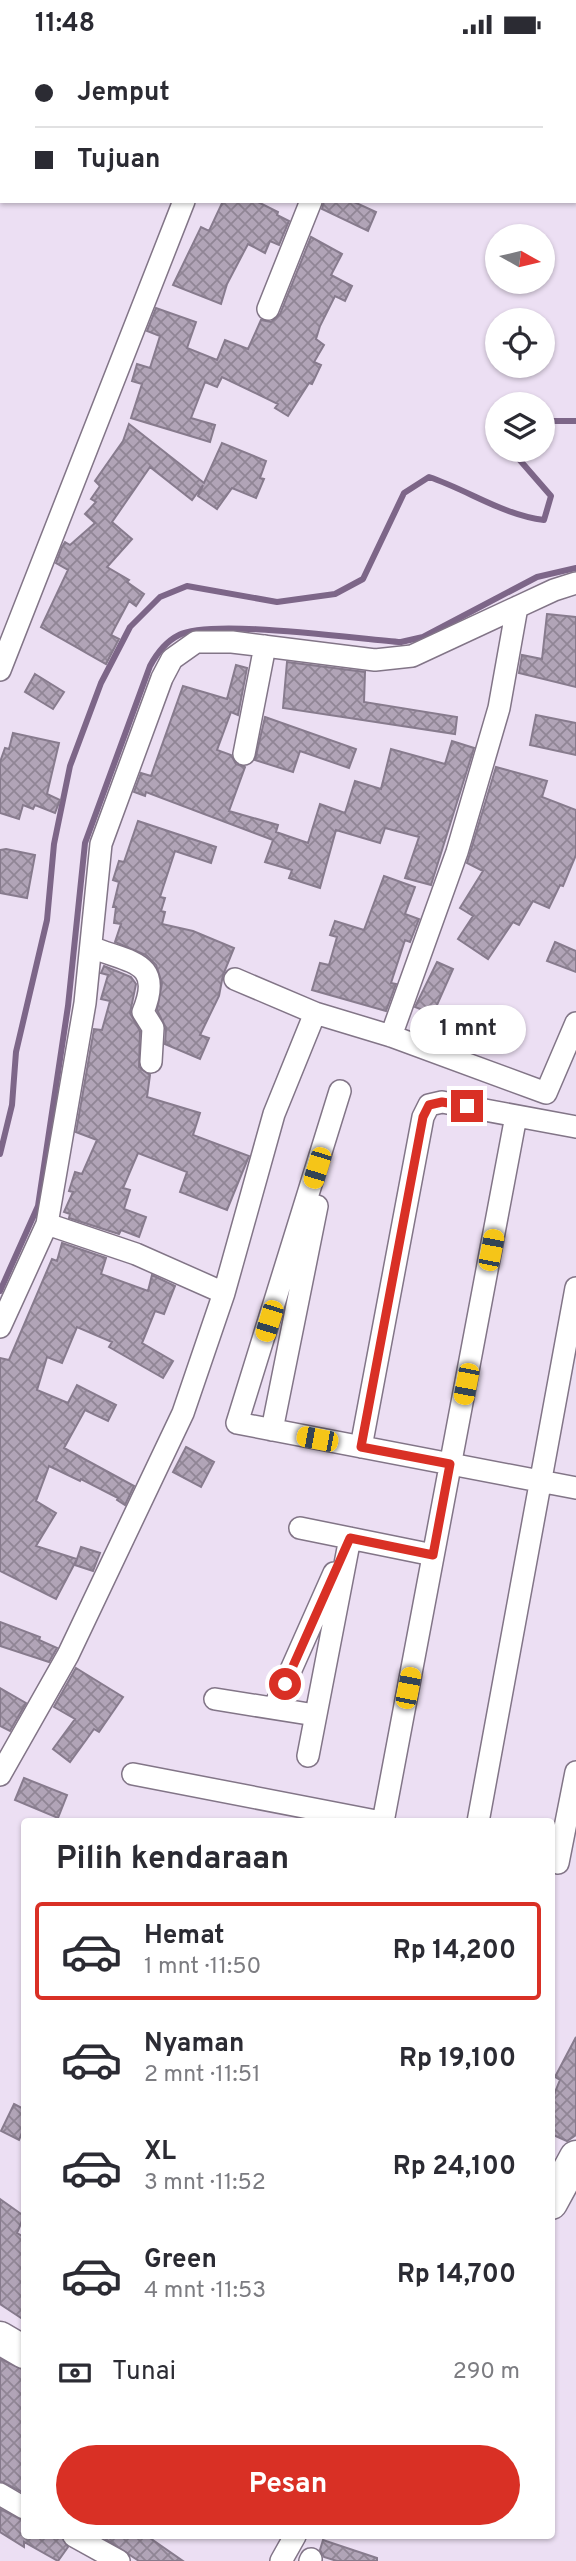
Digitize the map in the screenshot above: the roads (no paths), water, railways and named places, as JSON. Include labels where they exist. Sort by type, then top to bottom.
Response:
[{"type":"street","points":[[0,670],[183,203]]},
{"type":"street","points":[[268,309],[310,203]]},
{"type":"street","points":[[0,1327],[47,1224],[85,1003],[101,844],[162,678],[172,659],[196,642],[265,646],[375,660],[412,656],[576,583]]},
{"type":"street","points":[[391,1036],[457,852],[499,708],[517,607]]},
{"type":"street","points":[[244,754],[265,646]]},
{"type":"street","points":[[91,947],[142,968],[149,974],[152,991],[143,1012],[153,1028],[151,1062]]},
{"type":"street","points":[[236,979],[315,1013],[391,1036],[545,1093],[576,1023]]},
{"type":"street","points":[[0,1775],[68,1655],[183,1413],[224,1293],[274,1114],[315,1013]]},
{"type":"street","points":[[272,1430],[341,1091],[237,1423],[272,1430],[450,1464],[540,1482],[576,1488]]},
{"type":"street","points":[[361,1447],[423,1117],[429,1105],[442,1102],[576,1126]]},
{"type":"street","points":[[383,1818],[516,1116]]},
{"type":"street","points":[[47,1224],[136,1254],[224,1293]]},
{"type":"street","points":[[479,1818],[576,1288]]},
{"type":"street","points":[[300,1528],[433,1555]]},
{"type":"street","points":[[274,1708],[350,1538]]},
{"type":"street","points":[[308,1756],[350,1538]]},
{"type":"street","points":[[215,1699],[315,1715]]},
{"type":"street","points":[[558,1863],[576,1772]]},
{"type":"street","points":[[133,1774],[361,1818]]},
{"type":"street","points":[[555,2196],[576,2157]]},
{"type":"street","points":[[0,2338],[21,2350]]},
{"type":"street","points":[[0,2494],[21,2506]]},
{"type":"street","points":[[80,2539],[120,2561]]},
{"type":"street","points":[[281,2561],[293,2539]]},
{"type":"waterway","points":[[555,421],[576,421]]},
{"type":"waterway","points":[[0,1154],[12,1105],[16,1052],[47,920],[54,844],[70,766],[101,683],[130,627],[160,597],[187,586],[277,602],[335,594],[363,579],[404,493],[429,477],[500,508],[544,520],[551,496],[521,462]]},
{"type":"waterway","points":[[0,1291],[38,1206],[68,1006],[85,843],[150,666],[159,652],[179,635],[196,630],[252,629],[401,642],[423,637],[537,577],[576,568]]}]
